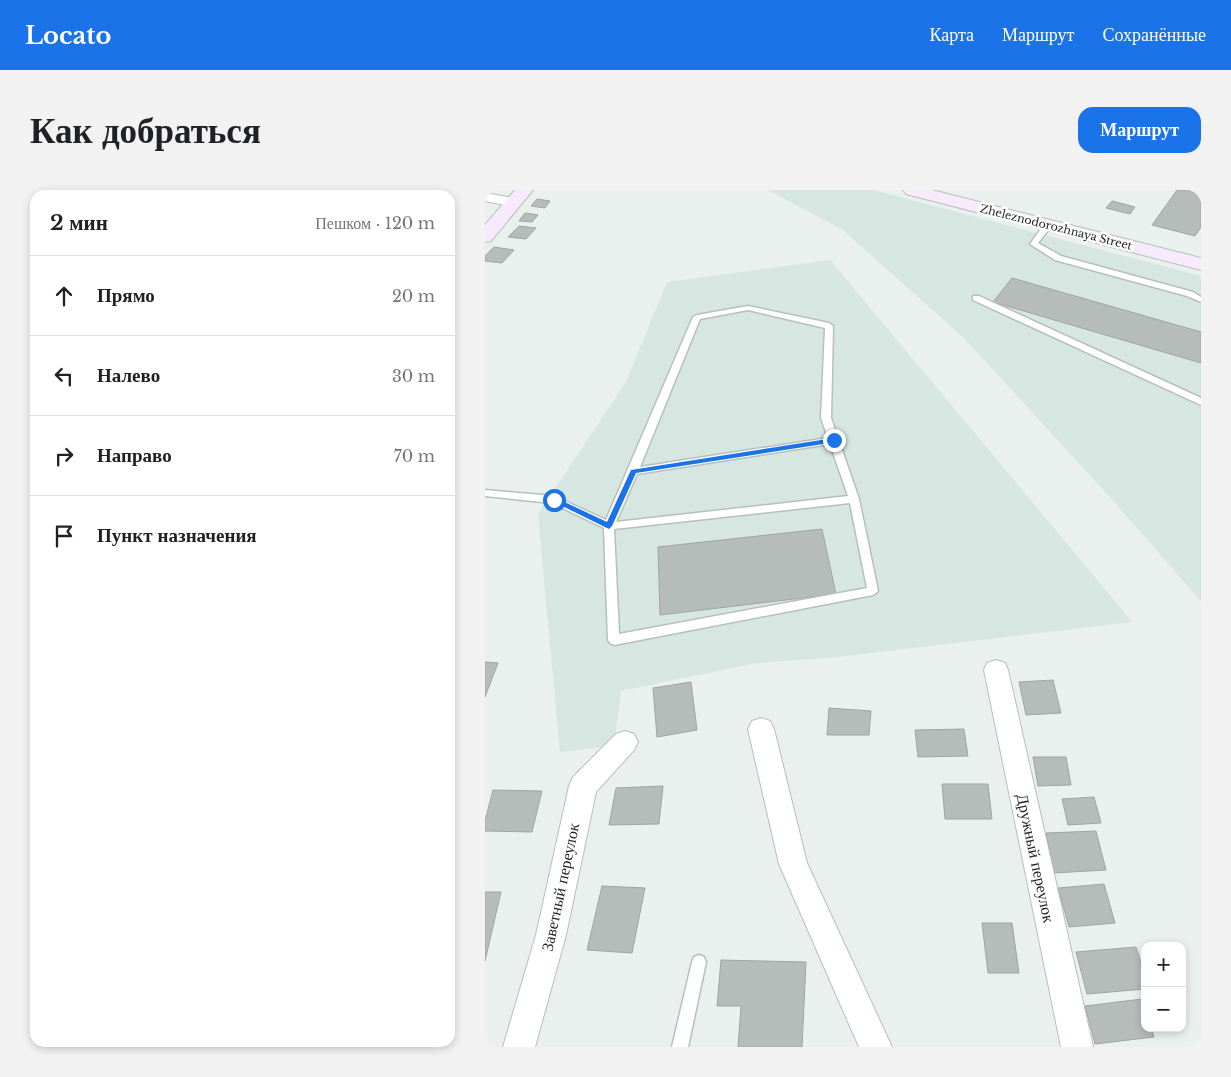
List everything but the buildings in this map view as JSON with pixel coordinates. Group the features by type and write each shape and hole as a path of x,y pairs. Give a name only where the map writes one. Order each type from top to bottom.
{"street":[{"name":"Zheleznodorozhnaya Street","path":"912,190 1201,264"},
{"path":"485,197 519,196"},
{"path":"485,236 519,196"},
{"name":"Дружный переулок","path":"995,670 1077,1047"},
{"path":"761,729 793,864 877,1047"},
{"name":"Заветный переулок","path":"519,1047 551,936 583,786 625,742"}],"lane":[{"path":"1048,225 1034,244 1058,258 1190,294 1201,300"},
{"path":"976,298 1201,402"},
{"path":"748,308 829,326 826,418 834,440 854,499 873,591 614,640 609,526 697,317 748,308"},
{"path":"633,471 834,440"},
{"path":"485,493 554,500 609,526 854,499"},
{"path":"680,1047 699,962"}],"shaded area":[{"path":"768,190 873,190 1201,276 1201,601 1109,496 965,339 843,230"},
{"path":"830,260 1132,622 837,657 756,663 621,691 614,746 560,752 538,514 626,382 667,282"}],"route":[{"path":"554,500 609,526 633,471 834,440"}]}
